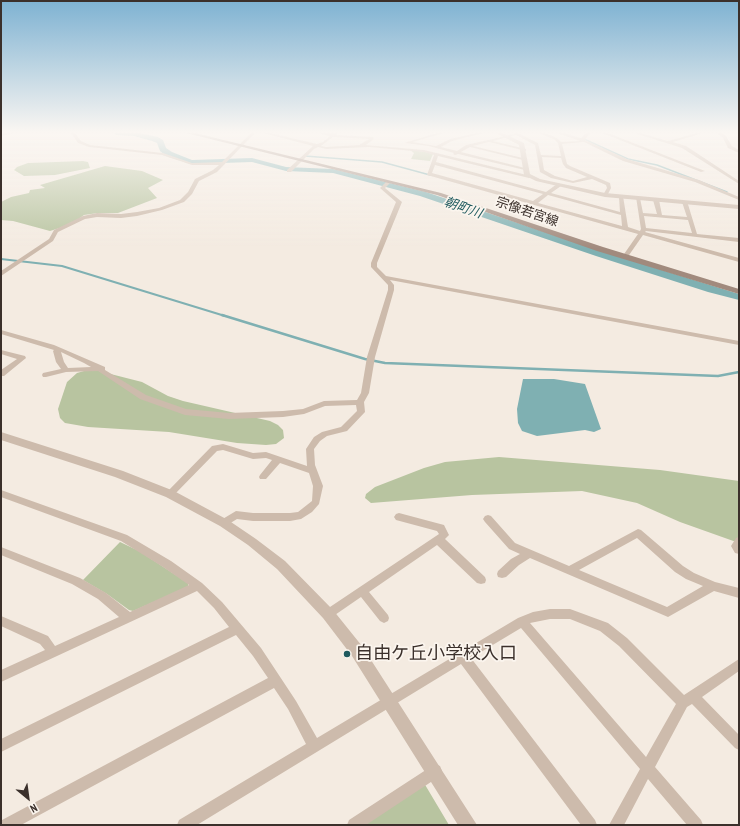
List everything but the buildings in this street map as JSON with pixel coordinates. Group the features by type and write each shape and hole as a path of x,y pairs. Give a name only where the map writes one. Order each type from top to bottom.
{"main road":[{"name":"宗像若宮線","path":"348,172 439,194 625,257 739,292"}],"street":[{"path":"1,274 51,240 56,231 83,218 97,215 129,216 177,204 190,193 197,180 214,172"},
{"path":"430,172 429,174 625,228 739,240"},
{"path":"463,172 623,214"},
{"path":"473,186 496,172"},
{"path":"506,172 605,196 739,207"},
{"path":"528,172 530,177"},
{"path":"543,172 553,177 573,182 593,177"},
{"path":"579,172 610,186 605,196"},
{"path":"668,172 684,176 739,199"},
{"path":"684,176 701,172"},
{"path":"721,172 739,183"},
{"path":"224,523 236,515 254,518 301,515 316,502 318,486 313,471 310,449 317,439 325,434 339,432 361,412 360,402 365,393 371,357 391,290 391,285 387,278 374,267 374,263 399,202 382,188 389,182"},
{"path":"534,203 559,185"},
{"path":"621,197 625,228"},
{"path":"625,257 643,231 638,198"},
{"path":"656,200 660,216"},
{"path":"685,202 695,235"},
{"path":"641,214 690,219"},
{"path":"643,231 739,260"},
{"path":"387,278 739,344"},
{"path":"1,332 29,338 87,361 102,369 143,397 185,412 206,415 283,414 304,411 324,404 360,402"},
{"path":"59,349 57,351 60,362 66,370"},
{"path":"1,352 22,358 1,374"},
{"path":"46,375 66,370 102,369"},
{"path":"1,436 119,474 170,494 224,523 252,542 281,565 328,614 357,651 390,700 468,825"},
{"path":"170,494 215,448 222,447 253,456 266,455 313,471"},
{"path":"263,477 278,459"},
{"path":"1,493 124,538 167,564 198,586 238,628 276,680 292,705 314,746"},
{"path":"328,614 444,535 441,528 399,517"},
{"path":"488,519 512,546 668,612 713,586"},
{"path":"570,570 638,533 679,569 690,576 713,586 739,593"},
{"path":"438,538 481,580"},
{"path":"739,541 736,546 739,550"},
{"path":"1,551 76,581 102,596 129,618"},
{"path":"502,574 515,562 529,553"},
{"path":"1,676 198,586"},
{"path":"362,591 384,618"},
{"path":"184,825 522,622 550,614 570,614 604,626 739,744"},
{"path":"1,621 44,640 53,652"},
{"path":"522,622 696,825"},
{"path":"1,746 238,628"},
{"path":"463,657 590,825"},
{"path":"616,825 688,699 739,664"},
{"path":"7,825 276,680"},
{"path":"354,825 435,771"}],"green space":[{"path":"17,172 72,172 55,175 24,176"},
{"path":"86,172 143,172 163,180 148,188 157,198 118,213 84,215 72,224 50,231 13,221 1,220 1,202 11,197 29,193 30,190 45,188 40,185"},
{"path":"91,369 142,382 168,396 183,401 270,421 278,425 283,430 284,438 276,444 266,445 237,443 169,432 88,427 65,423 60,418 58,409 67,382 77,373"},
{"path":"499,457 660,470 739,481 739,543 680,522 637,503 582,491 472,495 371,503 365,498 366,494 375,487 424,468 445,462"},
{"path":"120,542 139,551 188,583 188,587 133,611 129,610 107,594 83,580"},
{"path":"424,783 449,825 360,825"}],"water":[{"path":"523,379 554,379 585,384 601,429 594,432 585,430 537,436 522,431 518,423 517,409"}],"waterway":[{"name":"朝町川","path":"335,172 423,194 600,254 712,290 739,297"},
{"path":"417,172 430,175"},
{"path":"674,172 727,192"},
{"path":"1,259 62,266 225,316"},
{"path":"222,315 365,359 385,363 718,376 739,372"}],"place":[{"name":"自由ケ丘小学校入口","path":"347,654"}]}
